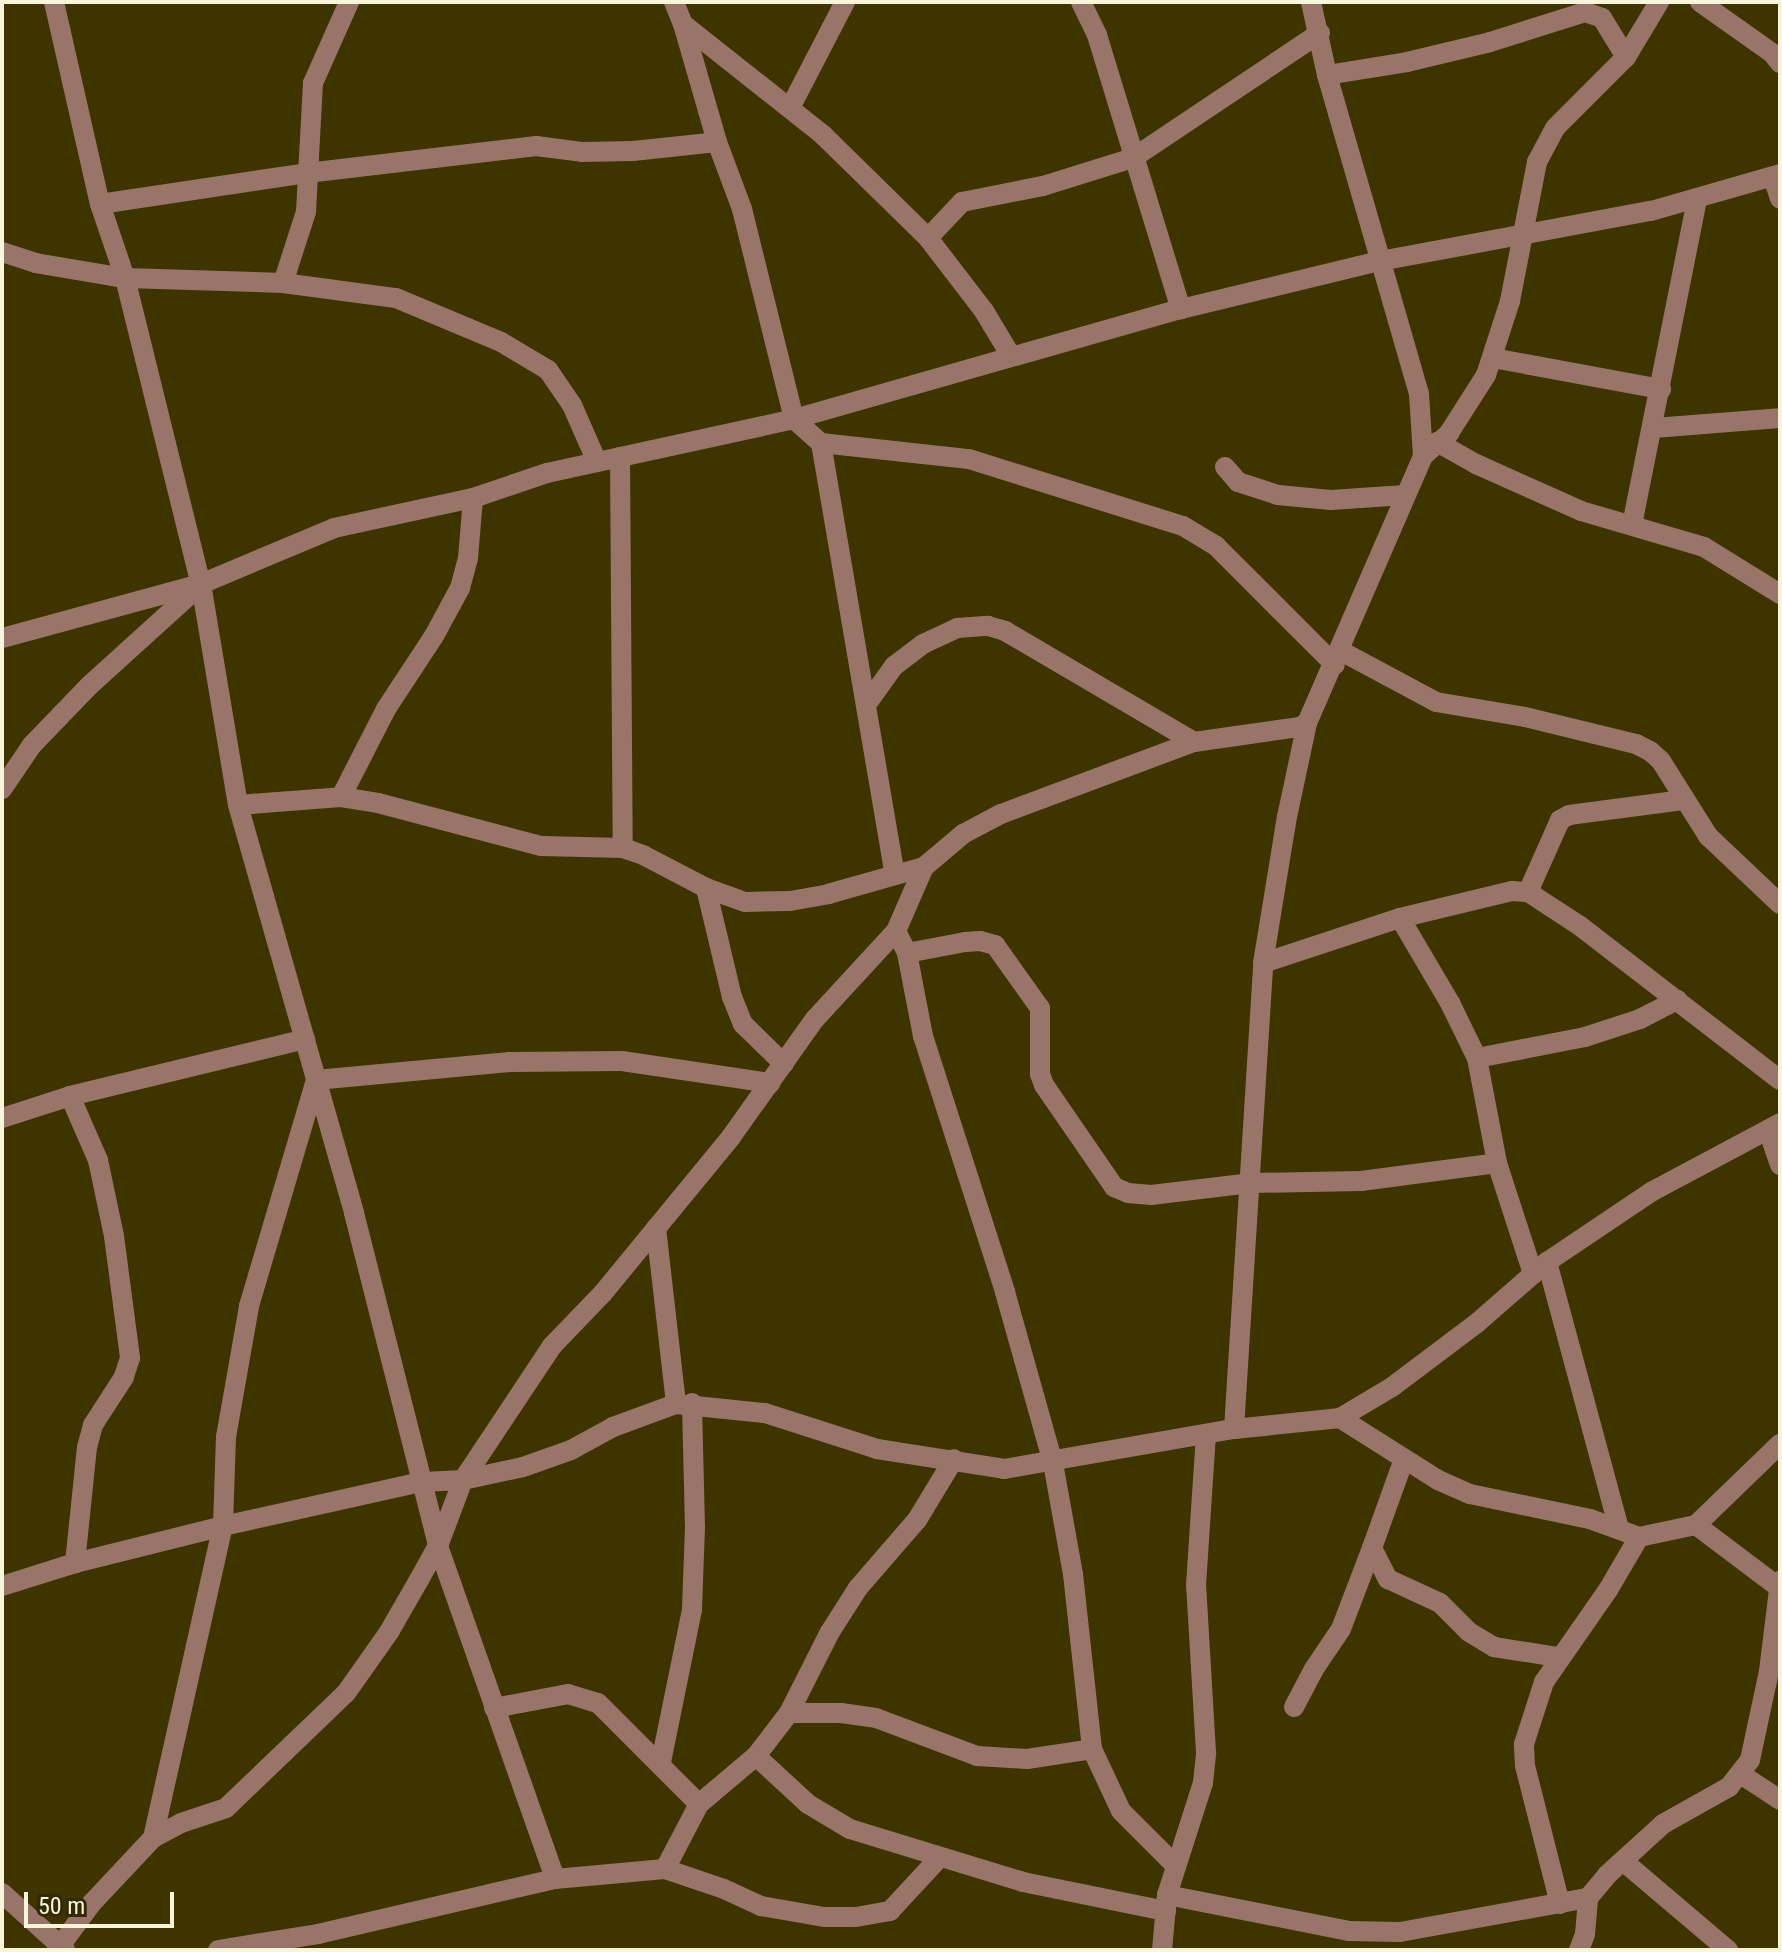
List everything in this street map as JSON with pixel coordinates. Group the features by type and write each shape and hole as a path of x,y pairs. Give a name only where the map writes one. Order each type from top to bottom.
{"street":[{"path":"54,2 100,204 125,278 201,584 238,805 354,1213 438,1546 555,1879"},
{"path":"283,283 306,212 313,83 349,2"},
{"path":"674,2 750,237 794,419 821,443 969,459 1183,526 1216,546 1338,658 1436,702 1525,717 1636,744 1661,761 1708,836 1780,904"},
{"path":"790,108 845,2"},
{"path":"1081,2 1097,35 1181,309"},
{"path":"1311,2 1327,75 1419,394 1430,449"},
{"path":"1234,1429 1252,1183 1263,963 1307,723 1338,658 1405,495 1430,449 1464,412 1493,358 1510,301 1537,162 1555,128 1626,57 1659,2"},
{"path":"1700,2 1772,53 1780,63"},
{"path":"1327,75 1407,62 1490,42 1585,12 1602,18 1626,57"},
{"path":"683,24 823,135 928,238 984,311 1011,356"},
{"path":"928,238 962,202 1043,186 1133,158 1320,33"},
{"path":"100,204 307,173 536,146 582,152 633,151 717,142"},
{"path":"2,638 201,584 334,528 473,498 547,473 794,419 1181,309 1380,261 1697,201 1776,175 1780,199"},
{"path":"1632,525 1654,428 1697,201"},
{"path":"2,252 35,263 125,278 283,283 396,298 501,342 548,370 572,405 597,462"},
{"path":"1493,358 1661,389"},
{"path":"1654,428 1780,418"},
{"path":"821,443 895,875"},
{"path":"1430,449 1476,464 1581,511 1704,547 1780,594"},
{"path":"620,457 623,848"},
{"path":"1225,467 1238,482 1278,495 1331,500 1405,495"},
{"path":"341,797 386,709 434,636 460,588 468,558 473,498"},
{"path":"2,789 32,745 90,685 201,584"},
{"path":"866,705 894,666 923,644 957,628 988,626 1005,631 1194,742"},
{"path":"238,805 341,797 378,803 541,846 623,848 706,888 745,902 790,901 924,867 963,834 1001,814 1194,742 1307,723"},
{"path":"1528,892 1560,820 1569,815 1683,800"},
{"path":"2,1893 61,1949 91,1904 153,1838 181,1823 226,1808 346,1693 389,1632 438,1546 463,1480 552,1346 603,1293 656,1228 770,1083 815,1019 896,931 924,867"},
{"path":"706,888 732,997 743,1024 784,1064"},
{"path":"1263,963 1400,918 1512,891 1528,892 1580,926 1780,1080"},
{"path":"1400,918 1450,1003 1477,1058 1497,1163 1540,1268 1619,1528"},
{"path":"896,931 907,953 927,1049 1005,1292 1053,1463 1073,1574 1092,1749 1121,1811 1176,1866"},
{"path":"907,953 965,942 980,941 995,945 1040,1008 1040,1074 1044,1085 1114,1187 1151,1195 1252,1183 1361,1181 1497,1163"},
{"path":"1477,1058 1585,1037 1640,1019 1677,1000"},
{"path":"2,1118 70,1096 305,1039"},
{"path":"316,1080 510,1062 622,1061 770,1083"},
{"path":"153,1838 223,1526 226,1437 249,1306 316,1080"},
{"path":"70,1096 98,1160 114,1236 130,1358 124,1377 93,1425 87,1447 75,1563"},
{"path":"2,1586 75,1563 223,1526 422,1482 463,1480 523,1467 571,1450 613,1427 684,1404 765,1413 877,1449 1004,1469 1053,1463 1234,1429 1340,1418 1392,1387 1477,1323 1540,1268 1651,1192 1774,1126 1780,1165"},
{"path":"656,1228 684,1404 695,1527 692,1609 661,1762"},
{"path":"1340,1418 1438,1480 1470,1494 1619,1528 1639,1537 1696,1525 1780,1444"},
{"path":"1162,1950 1166,1903 1203,1783 1206,1752 1196,1585 1206,1435"},
{"path":"665,1869 699,1804 756,1756 789,1713 830,1632 858,1588 917,1520 954,1459"},
{"path":"1294,1707 1314,1669 1341,1629 1404,1459"},
{"path":"756,1756 808,1804 850,1829 1023,1882 1348,1931 1387,1932 1440,1927 1588,1898 1663,1824 1729,1787 1742,1775 1750,1760 1761,1712 1779,1583 1696,1525"},
{"path":"1560,1904 1525,1766 1524,1744 1544,1682 1558,1657 1608,1590 1639,1537"},
{"path":"1372,1548 1388,1579 1440,1603 1480,1641 1494,1647 1558,1657"},
{"path":"494,1708 568,1694 598,1703 661,1762 699,1804"},
{"path":"789,1713 841,1713 876,1718 977,1756 1027,1759 1092,1749"},
{"path":"1742,1775 1780,1800"},
{"path":"218,1950 318,1934 555,1879 665,1869 724,1889 761,1906 824,1917 856,1917 890,1911 939,1858"},
{"path":"1623,1861 1728,1950"},
{"path":"1579,1950 1585,1934 1588,1898"}]}
